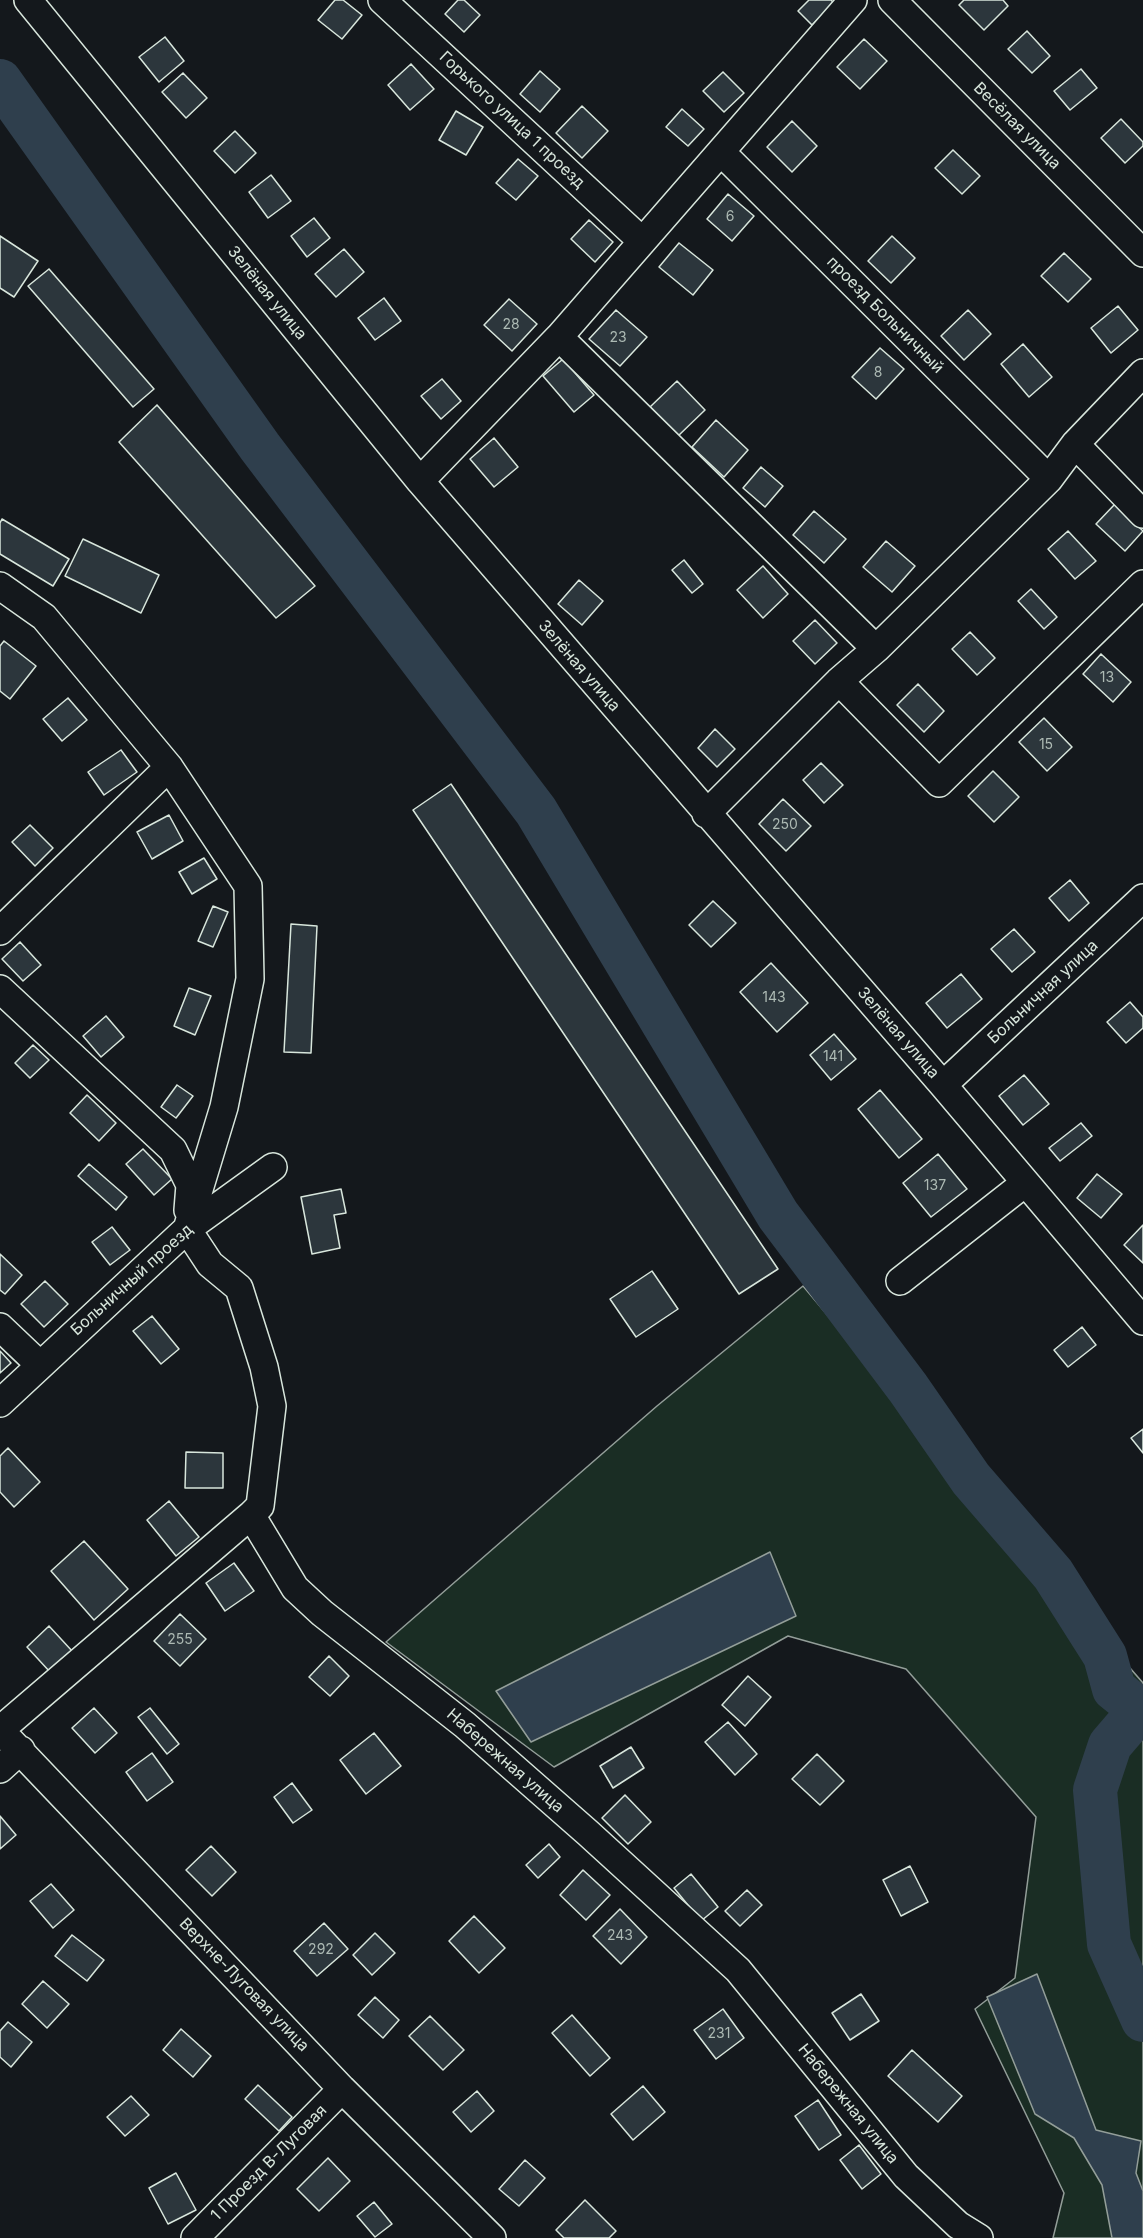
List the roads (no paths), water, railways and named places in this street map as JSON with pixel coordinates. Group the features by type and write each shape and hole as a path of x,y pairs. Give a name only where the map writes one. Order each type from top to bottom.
{"street":[{"name":"Зелёная улица","path":"28,0 420,481 943,1085 1143,1321"},
{"name":"Горького улица 1 проезд","path":"382,0 642,241"},
{"path":"420,481 559,337 853,0"},
{"name":"Весёлая улица","path":"892,0 1143,253"},
{"name":"проезд Больничный","path":"721,152 1049,479"},
{"path":"559,337 876,649"},
{"path":"706,814 839,681 876,649 1049,479 1075,444 1143,373"},
{"path":"1075,444 1143,514"},
{"path":"839,681 939,783 1143,584"},
{"path":"0,586 44,617 169,767 248,886 250,979 224,1107 187,1229"},
{"path":"0,931 169,767"},
{"name":"Больничная улица","path":"943,1085 1143,898"},
{"path":"0,989 172,1150 190,1185 187,1229 210,1264 239,1288 264,1367 272,1406 260,1506 0,1730"},
{"name":"Больничный проезд","path":"0,1403 187,1229 273,1167"},
{"path":"900,1281 1025,1183"},
{"path":"0,1327 39,1365"},
{"name":"Набережная улица","path":"251,1515 295,1588 315,1607 465,1725 738,1970 906,2176 958,2225 979,2238"},
{"name":"Верхне-Луговая улица","path":"0,1730 342,2089 492,2238"},
{"path":"0,1769 21,1750"},
{"name":"1 Проезд В-Луговая","path":"195,2238 342,2089"}],"water":[{"path":"770,1552 796,1616 531,1742 496,1691"},
{"path":"1037,1974 1096,2130 1141,2141 1136,2173 1143,2191 1143,2238 1112,2238 1102,2185 1074,2138 1035,2114 987,1997"}],"waterway":[{"path":"0,81 260,447 536,811 778,1215 908,1388 971,1479 1053,1574 1105,1656 1114,1689 1140,1710 1110,1745 1095,1790 1109,1944 1143,2020"}]}
